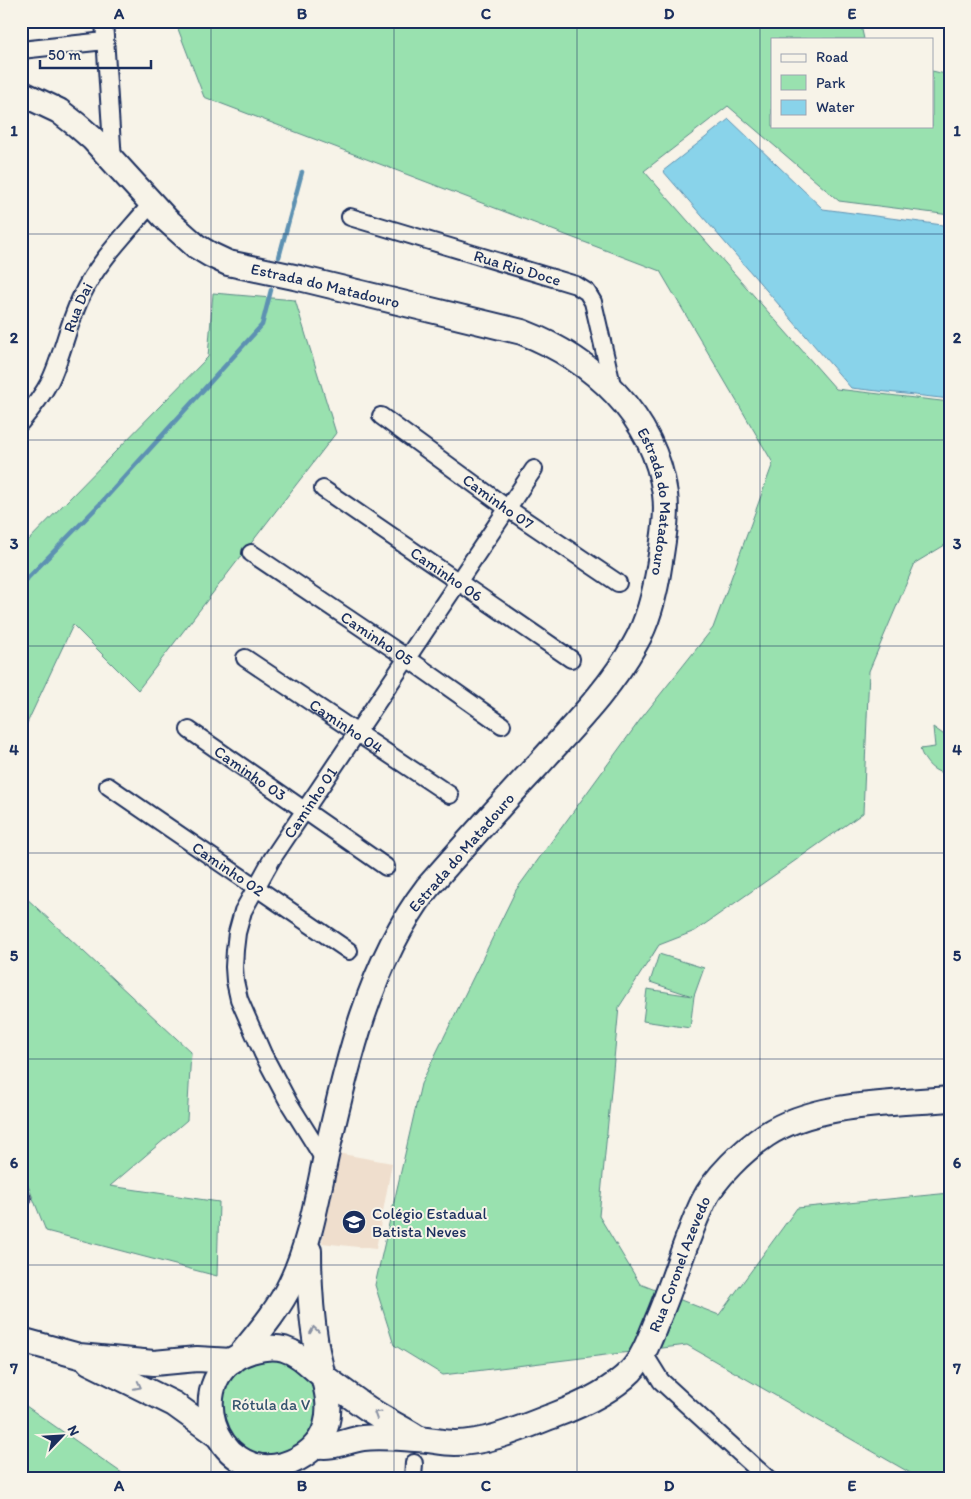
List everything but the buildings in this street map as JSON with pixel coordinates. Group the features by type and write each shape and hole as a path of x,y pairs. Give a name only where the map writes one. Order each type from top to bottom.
{"main road":[{"name":"Estrada do Matadouro","path":"21,93 59,112 77,125 181,234 196,246 228,263 299,278 522,332 544,340 584,364 614,389 629,409 650,445 659,466 665,494 665,518 658,577 643,628 622,666 572,727 440,873 409,911 380,970 363,1018 341,1088 310,1232 292,1282 284,1296 236,1357"},
{"name":"Rua Coronel Azevedo","path":"312,1449 362,1438 419,1439 437,1443 482,1440 571,1409 616,1383 638,1361 665,1303 704,1200 723,1175 749,1148 768,1134 815,1113 861,1106 950,1099"},
{"name":"Estrada do Matadouro","path":"310,1232 311,1316 319,1364 324,1377"},
{"path":"21,1340 79,1356 154,1363 236,1357 264,1348 286,1350 307,1360 324,1377 329,1408 326,1427 312,1449 300,1478"},
{"path":"79,1356 174,1404 217,1435 232,1453 246,1478"},
{"path":"217,1435 211,1416 211,1395 218,1376 236,1357"},
{"name":"Rua Coronel Azevedo","path":"324,1377 373,1412 419,1439"},
{"path":"232,1453 246,1462 262,1466 278,1466 294,1462 312,1449"}],"street":[{"path":"104,21 113,162"},
{"path":"21,50 105,41"},
{"name":"Rua Dai","path":"21,422 39,400 50,380 73,316 88,284 151,204"},
{"name":"Rua Rio Doce","path":"350,217 576,285 587,292 593,302 614,389"},
{"name":"Caminho 07","path":"381,416 507,508 618,583"},
{"name":"Caminho 01","path":"325,1161 289,1104 263,1054 239,999 234,967 237,933 243,911 272,859 358,734 534,469"},
{"name":"Caminho 06","path":"323,489 459,580 570,658"},
{"name":"Caminho 05","path":"251,553 407,658 502,725"},
{"name":"Caminho 04","path":"245,658 450,794"},
{"name":"Caminho 03","path":"189,730 386,867"},
{"name":"Caminho 02","path":"108,786 350,950"},
{"path":"638,1361 767,1478"}],"shaded area":[{"name":"Colégio Estadual Batista Neves","path":"337,1153 392,1163 376,1249 322,1243"}],"green space":[{"path":"175,21 860,21 864,38 771,38 771,128 934,128 934,71 950,75 950,215 839,201 728,106 644,171 836,389 950,402 950,542 915,563 869,671 863,813 695,931 659,945 619,1007 599,1216 640,1284 719,1315 797,1208 950,1193 950,1478 919,1478 687,1345 443,1375 394,1345 375,1285 421,1084 516,890 640,720 713,628 773,463 660,271 204,97"},
{"path":"213,293 295,300 336,433 138,690 73,625 21,736 21,548 208,357"},
{"path":"933,727 950,739 950,773 940,772 931,767 924,759 920,749 935,747"},
{"path":"21,881 22,894 191,1052 187,1120 110,1186 219,1202 217,1276 46,1231 21,1168"},
{"path":"659,954 704,968 694,996 690,1028 643,1021 647,989 692,996 650,982"},
{"name":"Rótula da V","path":"269,1353 305,1365 322,1398 317,1420 307,1441 283,1453 266,1454 250,1449 237,1440 228,1428 222,1414 221,1398 225,1382 235,1368 246,1361"},
{"path":"21,1406 26,1406 129,1478 21,1478"}],"water":[{"path":"729,119 823,209 950,226 950,399 851,388 663,171"}],"waterway":[{"path":"279,257 302,172"},
{"path":"21,585 101,503 262,325 271,290"}],"place":[{"name":"Colégio Estadual Batista Neves","path":"354,1222"}]}
